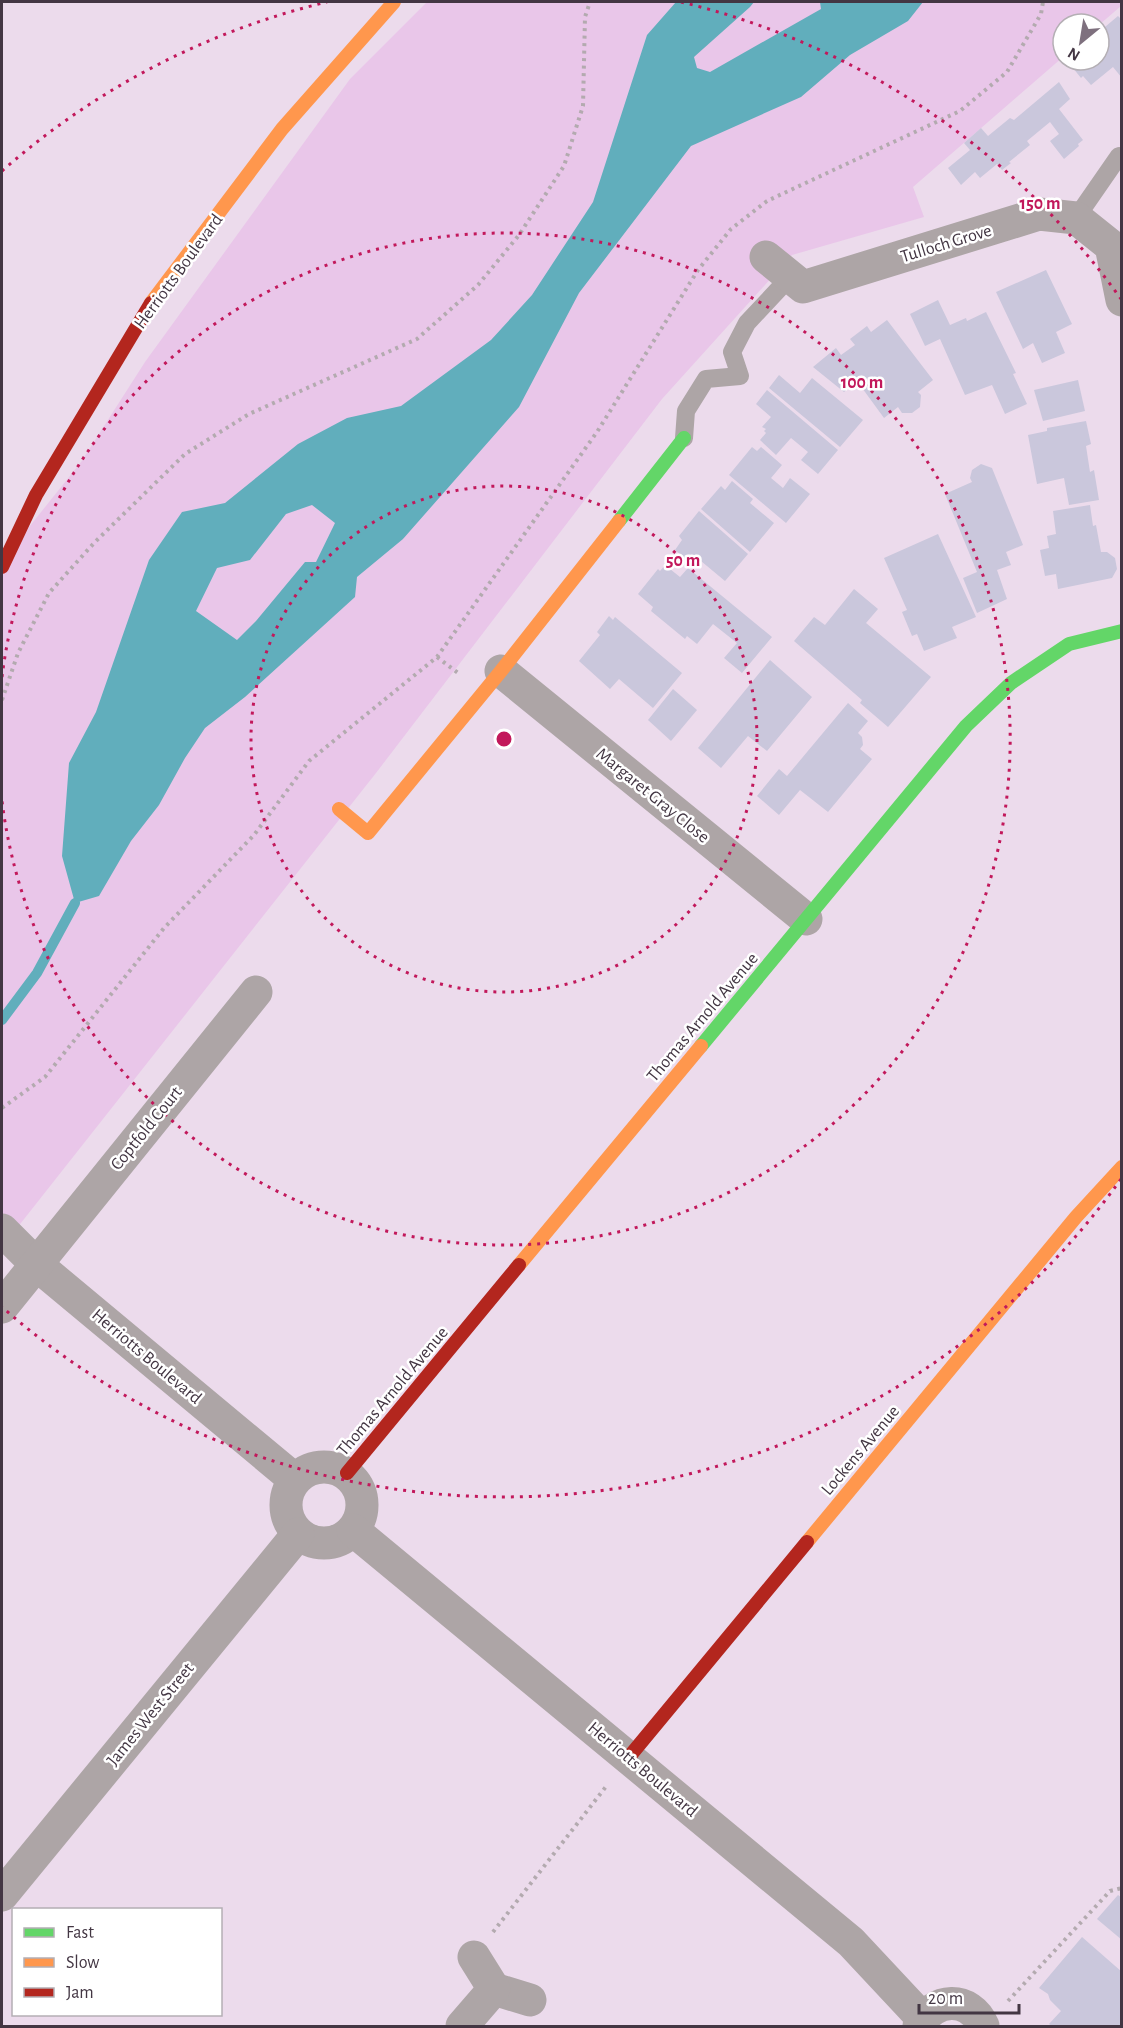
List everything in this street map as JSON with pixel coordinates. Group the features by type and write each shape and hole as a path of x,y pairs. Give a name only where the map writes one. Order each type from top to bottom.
{"street":[{"name":"Herriotts Boulevard","path":"2,567 36,495 150,305 282,129 394,2"},
{"name":"Tulloch Grove","path":"778,267 803,287 1039,214 1077,218"},
{"path":"1077,218 1111,246 1122,300"},
{"path":"339,809 368,833 501,671 684,438"},
{"name":"Thomas Arnold Avenue","path":"346,1473 966,726 1011,683 1069,644 1122,631"},
{"name":"Margaret Gray Close","path":"501,671 806,919"},
{"name":"Coptfold Court","path":"2,1307 256,992"},
{"name":"Lockens Avenue","path":"629,1757 1076,1217 1122,1167"},
{"name":"Herriotts Boulevard","path":"2,1230 38,1264 294,1479"},
{"path":"319,1466 333,1467 346,1473 356,1483 363,1507 360,1519 353,1530 341,1539 326,1543 311,1541 298,1534 289,1522 285,1508 286,1492 294,1479 305,1470 319,1466"},
{"name":"Herriotts Boulevard","path":"353,1530 851,1942 921,2023"},
{"name":"James West Street","path":"2,1895 298,1534"},
{"path":"474,1957 494,1989 530,2001"},
{"path":"462,2026 494,1989"},
{"path":"921,2023 931,2010 941,2005 952,2004 973,2011 983,2026"}],"lane":[{"path":"1077,218 1119,156"},
{"path":"684,438 686,411 706,379 740,376 732,352 778,267"}],"path":[{"path":"2,700 18,653 49,592 94,543 185,454 249,414 417,339 478,285 519,235 564,166 583,106 585,16 590,2"},
{"path":"2,1108 45,1077 164,928 254,835 309,761 437,657 597,432 698,270 731,229 767,201 960,111 1007,72 1041,14 1043,2"},
{"path":"474,1957 629,1757"},
{"path":"1007,2002 1110,1892 1122,1888"}],"shaded area":[{"path":"427,2 1121,2 1121,6 1111,15 1111,12 1051,12 1051,67 913,187 924,217 792,255 662,399 376,773 2,1247 2,561 81,462 145,362 350,79"}],"water":[{"path":"676,2 754,2 694,57 697,68 710,72 821,9 820,2 923,2 908,21 850,55 801,97 691,146 579,293 519,407 403,539 357,577 355,597 245,697 205,728 159,805 131,841 99,896 75,903 62,856 69,763 96,712 149,560 182,512 225,503 298,444 347,418 401,406 491,340 532,295 593,202 647,35","holes":["312,505 335,523 316,562 305,562 256,621 237,640 196,611 217,568 250,560 286,514"]}],"building":[{"path":"1118,16 1122,20 1122,78 1113,67 1111,69 1111,22"},
{"path":"1076,72 1107,72 1091,85 1083,76 1081,78"},
{"path":"1059,82 1070,99 1059,109 1083,140 1078,144 1079,146 1064,159 1050,141 1059,134 1050,122 1027,141 1030,145 1002,170 997,164 980,178 975,172 961,185 948,168 970,150 964,143 981,128 988,136 1010,118 1014,120"},
{"path":"1046,270 1072,324 1056,332 1065,353 1042,363 1033,343 1023,349 996,292"},
{"path":"938,300 950,325 966,318 967,321 986,312 1016,373 1013,374 1027,404 1005,414 992,385 965,395 940,339 925,346 910,314"},
{"path":"887,320 933,380 918,392 921,395 920,407 912,413 902,413 898,407 884,418 857,381 844,392 813,367 836,348 841,355 855,345 850,339 867,326 871,332"},
{"path":"779,375 800,393 812,378 863,420 840,447 769,388"},
{"path":"1078,380 1085,411 1043,421 1034,390"},
{"path":"767,390 838,450 818,474 801,460 808,452 791,438 776,455 760,440 766,433 764,431 766,429 762,427 771,417 756,404"},
{"path":"1086,421 1091,444 1086,446 1090,472 1094,470 1099,500 1069,505 1064,478 1037,484 1028,435 1047,431 1047,428"},
{"path":"752,447 757,451 761,447 782,465 771,478 783,488 790,478 810,494 786,523 729,475"},
{"path":"981,464 992,468 1023,545 1006,552 1011,565 997,570 1007,599 977,613 963,578 977,572 945,494 972,482 970,478 972,470"},
{"path":"732,481 753,499 750,503 774,523 750,552 701,509 721,486 725,490"},
{"path":"1090,505 1093,526 1096,525 1101,552 1107,552 1115,558 1117,569 1112,578 1058,589 1056,574 1045,576 1040,550 1049,548 1047,536 1056,534 1053,511"},
{"path":"699,511 748,554 725,581 701,561 696,567 675,550 682,540 679,536"},
{"path":"938,534 976,617 952,627 957,638 924,651 917,634 912,636 902,612 907,610 884,558"},
{"path":"665,565 680,577 688,568 772,637 742,673 724,658 737,643 713,624 697,644 687,636 685,639 651,611 653,607 638,594 658,569 660,571"},
{"path":"854,589 878,609 866,623 931,677 888,727 860,703 862,700 794,641 814,617 825,625"},
{"path":"609,616 613,620 615,617 682,673 653,708 619,679 610,689 579,661 600,635 597,632"},
{"path":"770,660 812,697 767,751 748,736 721,768 698,748"},
{"path":"673,689 697,710 671,741 648,720"},
{"path":"848,703 868,721 858,733 862,737 863,745 860,749 872,759 828,812 800,790 779,815 757,796 779,769 787,776"},
{"path":"1118,1895 1122,1898 1122,1940 1097,1919"},
{"path":"1082,1937 1122,1972 1122,2026 1052,2026 1049,2024 1061,2011 1050,2000 1048,1994 1039,1988"}],"waterway":[{"path":"2,1020 37,973 75,903"}],"traffic: fast":[{"path":"619,521 684,438"},
{"path":"701,1046 966,726 1011,683 1069,644 1122,631"}],"traffic: slow":[{"path":"151,303 282,129 394,2"},
{"path":"339,809 368,833 501,671 619,521"},
{"path":"519,1265 701,1046"},
{"path":"807,1542 1076,1217 1122,1167"}],"traffic: jam":[{"path":"2,567 36,495 151,303"},
{"path":"347,1473 519,1265"},
{"path":"629,1757 807,1542"}]}
